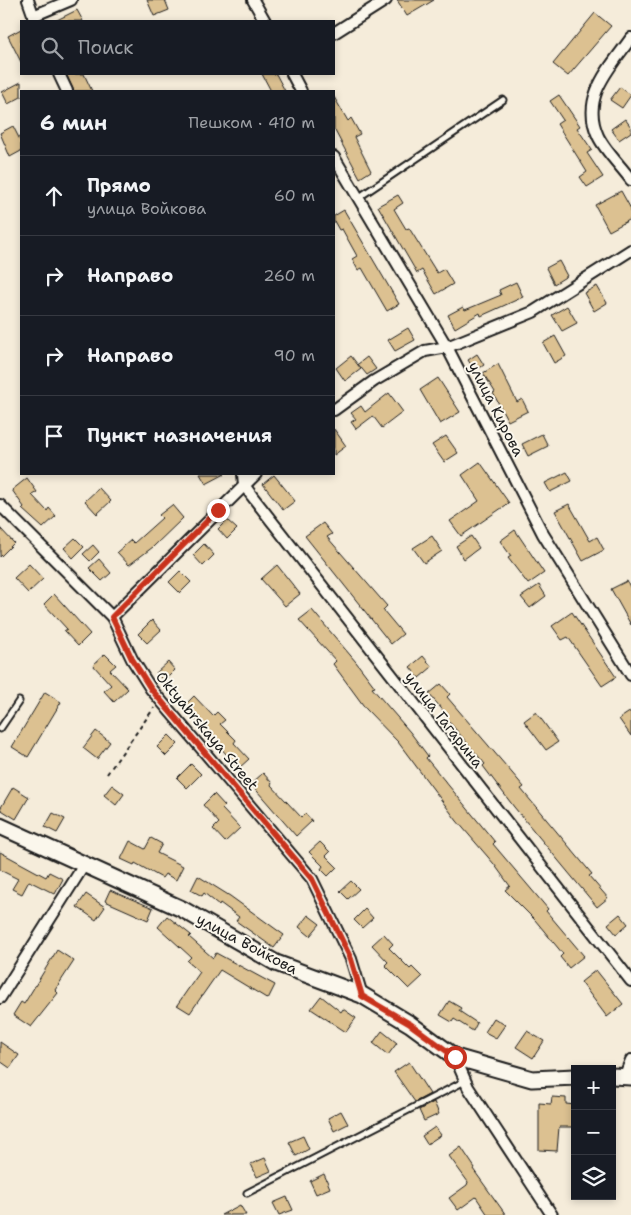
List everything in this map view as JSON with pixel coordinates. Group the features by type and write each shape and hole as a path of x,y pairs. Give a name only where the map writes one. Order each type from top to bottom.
{"street":[{"path":"28,0 34,18 71,0"},
{"path":"253,0 264,20"},
{"path":"335,32 386,0"},
{"path":"631,38 595,91 592,113 598,136 631,180"},
{"path":"60,75 67,90"},
{"path":"293,75 300,90"},
{"name":"улица Кирова","path":"335,159 447,347 543,534 631,675"},
{"path":"335,409 374,381 425,351 447,347 533,312 631,250"},
{"path":"243,475 244,485"},
{"path":"112,617 255,475"},
{"name":"улица Гагарина","path":"244,485 494,809 631,981"},
{"name":"Oktyabrskaya Street","path":"0,505 112,617 132,659 160,700 312,879 351,959 362,996"},
{"name":"улица Войкова","path":"1,830 182,909 276,962 362,996 410,1024 455,1057 466,1081 552,1215"},
{"path":"0,998 84,866"},
{"path":"455,1057 532,1078 571,1077"},
{"path":"623,1076 631,1060"}],"lane":[{"path":"357,198 502,100"},
{"path":"0,729 19,701"},
{"path":"247,1194 466,1081"}],"path":[{"path":"107,774 160,700"}],"building":[{"path":"147,0 165,0 169,10 154,16"},
{"path":"397,0 434,0 407,16"},
{"path":"77,10 82,20 57,20"},
{"path":"595,13 611,26 568,76 553,64"},
{"path":"20,30 20,60 8,36"},
{"path":"66,75 84,75 92,90 74,90"},
{"path":"263,75 277,75 284,90 270,90"},
{"path":"21,82 20,98 8,104 2,92"},
{"path":"620,87 631,95 622,108 610,100"},
{"path":"559,95 580,126 577,128 592,150 587,153 603,177 587,187 580,177 587,172 557,124 563,120 550,101"},
{"path":"335,99 348,121 351,118 360,134 354,137 371,171 360,178 335,131"},
{"path":"625,119 631,127 631,132 619,140 611,129"},
{"path":"13,126 20,140 20,152 10,157 0,133"},
{"path":"621,191 631,209 631,219 609,231 595,205"},
{"path":"398,195 403,203 394,209 406,229 409,228 437,273 444,269 453,284 436,294 422,270 417,273 378,206"},
{"path":"344,210 399,304 387,311 362,268 358,270 352,259 357,256 342,229 339,230 335,223 335,215"},
{"path":"559,261 567,276 554,284 546,268"},
{"path":"516,282 523,297 481,316 480,313 455,328 448,315 463,307 465,310 501,295 499,290"},
{"path":"597,286 607,303 594,311 584,293"},
{"path":"567,306 577,323 562,331 552,315"},
{"path":"408,328 415,340 395,351 388,340"},
{"path":"555,336 566,356 554,363 543,343"},
{"path":"477,354 484,365 475,371 468,360"},
{"path":"351,356 361,369 345,381 336,368"},
{"path":"367,357 376,369 367,375 358,364"},
{"path":"498,364 517,402 522,399 528,411 508,421 493,393 495,392 483,373"},
{"path":"438,378 460,412 440,424 420,390"},
{"path":"389,393 403,412 382,428 373,416 356,429 351,422 356,419 351,413 361,406 365,412"},
{"path":"335,430 346,446 335,454"},
{"path":"542,434 548,446 528,456 522,444"},
{"path":"446,436 458,453 444,462 432,445"},
{"path":"480,462 509,503 461,536 450,521 479,501 462,475"},
{"path":"567,472 572,481 550,492 545,483"},
{"path":"201,475 223,475 206,484"},
{"path":"274,475 295,501 283,510 263,484"},
{"path":"27,478 37,492 32,495 47,511 49,508 56,516 43,528 22,509 24,507 12,490"},
{"path":"99,488 111,501 97,514 85,501"},
{"path":"569,504 590,541 597,537 604,550 583,561 555,511"},
{"path":"172,505 183,518 153,547 129,565 117,552 131,540 134,543 162,518 159,515"},
{"path":"227,520 237,529 227,539 218,529"},
{"path":"323,523 332,534 327,537 387,606 383,610 403,634 391,644 305,536"},
{"path":"0,528 14,543 0,557"},
{"path":"515,530 544,573 528,584 508,558 511,556 500,541"},
{"path":"432,536 442,551 424,563 413,548"},
{"path":"471,536 479,548 464,559 456,546"},
{"path":"75,538 84,547 73,558 64,548"},
{"path":"204,544 214,555 203,566 193,555"},
{"path":"93,545 99,552 90,561 83,554"},
{"path":"99,559 111,573 102,581 89,568"},
{"path":"29,564 43,579 28,593 14,578"},
{"path":"277,565 300,594 285,606 261,579"},
{"path":"180,571 191,582 180,593 169,582"},
{"path":"627,581 631,589 631,625 611,589"},
{"path":"539,585 546,596 530,608 521,597"},
{"path":"54,594 90,634 78,646 64,631 67,629 44,604"},
{"path":"312,610 356,662 375,687 372,688 428,756 426,758 495,842 493,844 548,909 546,911 584,956 569,968 560,957 563,954 535,920 505,890 510,886 494,864 457,821 398,742 366,709 333,664 336,661 299,620"},
{"path":"572,612 616,677 602,686 568,637 562,640 552,626"},
{"path":"152,620 161,630 147,643 138,634"},
{"path":"105,654 116,665 110,670 128,689 114,702 104,691 111,685 93,665"},
{"path":"423,656 432,667 419,678 410,667"},
{"path":"168,662 175,670 164,681 156,673"},
{"path":"441,684 450,694 447,697 524,787 521,789 592,874 589,876 608,898 597,907 514,807 483,766 485,764 445,717 447,715 429,694"},
{"path":"45,692 61,702 28,757 12,747"},
{"path":"194,696 213,716 217,712 225,720 220,724 236,740 234,743 249,759 239,768 183,707"},
{"path":"631,711 631,736 619,719"},
{"path":"536,712 558,742 546,750 524,721"},
{"path":"96,731 110,742 97,759 83,748"},
{"path":"169,735 178,744 166,756 157,747"},
{"path":"191,764 201,774 187,788 177,778"},
{"path":"263,773 272,783 271,785 301,817 305,813 312,821 296,836 251,784"},
{"path":"112,785 124,794 116,805 104,795"},
{"path":"13,787 29,797 16,819 0,809"},
{"path":"214,794 225,806 222,809 240,828 225,842 213,829 219,823 203,805"},
{"path":"53,813 65,819 57,833 45,827"},
{"path":"151,838 162,844 157,853 183,866 176,880 165,874 162,878 135,863 134,865 121,859 130,841 145,849"},
{"path":"320,842 330,852 326,856 337,867 328,876 321,869 323,866 309,852"},
{"path":"0,852 46,877 49,872 63,879 55,894 29,881 22,894 12,889 18,879 0,870"},
{"path":"198,876 230,896 284,935 274,948 236,921 239,917 220,903 219,905 204,893 202,896 191,890"},
{"path":"351,881 359,889 348,899 340,891"},
{"path":"110,890 153,908 148,920 105,901"},
{"path":"86,894 105,907 96,920 77,907"},
{"path":"365,909 373,918 362,928 354,920"},
{"path":"620,914 628,924 616,934 608,924"},
{"path":"308,915 320,924 310,936 299,927"},
{"path":"167,916 191,935 189,937 213,958 216,953 275,985 268,999 220,970 190,1013 177,1005 200,972 187,961 191,957 158,927"},
{"path":"384,934 393,944 389,948 410,969 412,967 422,977 409,989 385,965 388,962 372,945"},
{"path":"57,950 74,961 55,990 58,993 31,1027 13,1015 21,1002 24,1004"},
{"path":"596,970 623,1004 607,1017 581,982"},
{"path":"321,996 341,1012 343,1009 356,1018 346,1032 311,1009"},
{"path":"449,1001 461,1008 459,1011 477,1023 473,1031 454,1019 452,1022 440,1015"},
{"path":"494,1018 505,1025 496,1038 485,1032"},
{"path":"382,1031 397,1043 388,1055 373,1043"},
{"path":"527,1031 544,1041 533,1058 516,1047"},
{"path":"0,1042 19,1055 10,1068 0,1061"},
{"path":"409,1062 430,1094 415,1102 394,1072"},
{"path":"552,1097 566,1098 566,1104 571,1105 571,1127 559,1127 557,1151 539,1150 539,1103 551,1104"},
{"path":"434,1102 439,1114 424,1121 419,1110"},
{"path":"341,1111 348,1124 334,1131 328,1118"},
{"path":"435,1127 441,1135 427,1144 422,1136"},
{"path":"303,1136 309,1149 296,1156 289,1142"},
{"path":"461,1147 475,1168 473,1169 506,1215 488,1215 476,1197 458,1210 449,1198 467,1185 468,1182 449,1156"},
{"path":"265,1158 271,1171 257,1177 251,1164"},
{"path":"324,1174 330,1188 316,1194 310,1181"},
{"path":"287,1197 293,1210 279,1215 273,1203"},
{"path":"240,1205 246,1215 221,1215"}],"route":[{"path":"218,510 112,617 132,659 151,689 312,879 351,959 362,996 410,1024 455,1057"}]}
